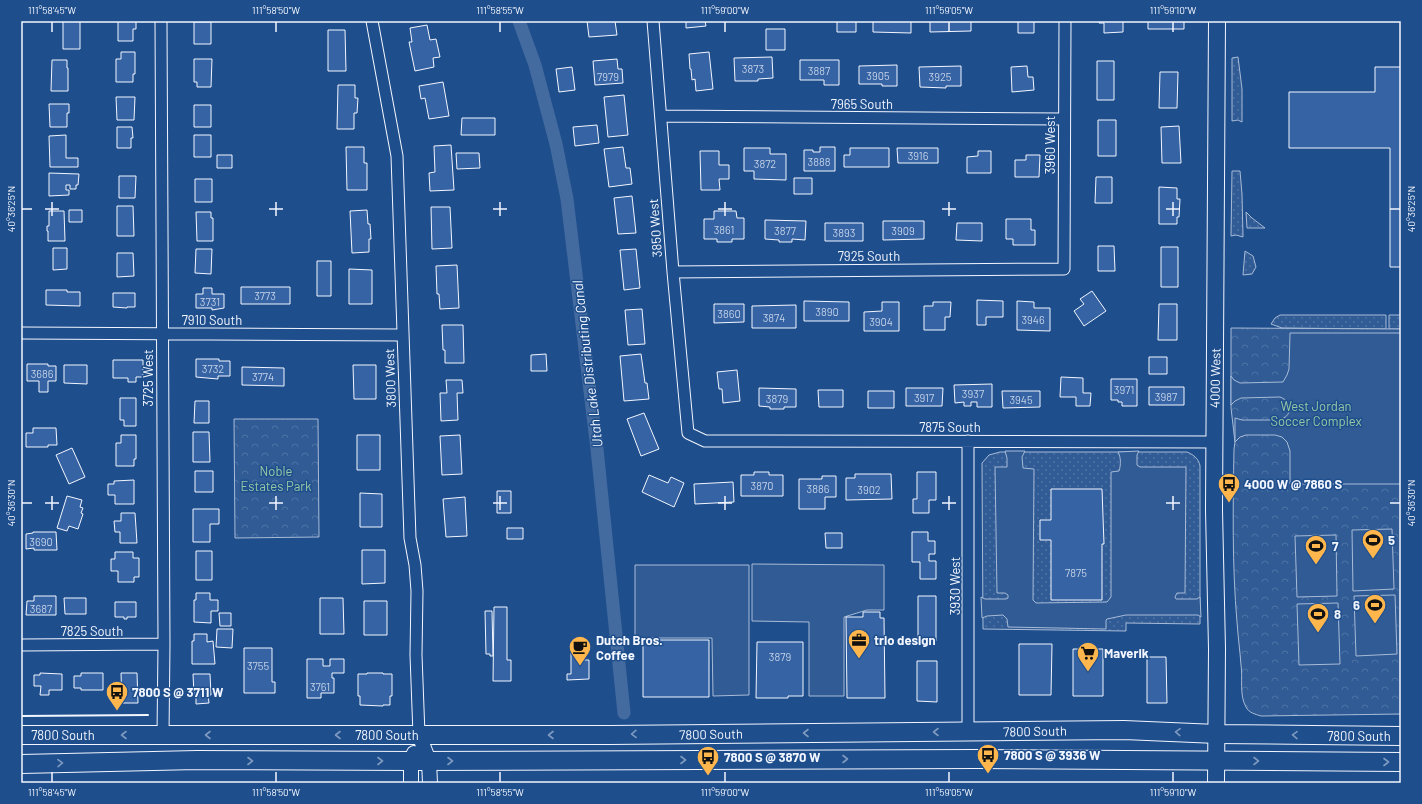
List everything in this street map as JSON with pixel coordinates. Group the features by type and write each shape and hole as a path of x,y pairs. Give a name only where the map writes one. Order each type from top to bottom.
{"main road":[{"name":"4000 West","path":"1216,783 1217,650 1214,442 1217,21"},
{"name":"7800 South","path":"21,735 729,734 1124,730 1217,734 1401,736"},
{"path":"630,760 638,751 658,744 716,744 726,741 729,734"},
{"name":"7800 South","path":"21,764 198,760 429,761 976,759 1401,762"}],"street":[{"name":"3725 West","path":"161,21 164,644 163,735"},
{"name":"3800 West","path":"372,21 397,156 410,538 415,565 417,591 416,655 419,735"},
{"name":"3850 West","path":"653,21 673,272 688,433"},
{"name":"3960 West","path":"1064,269 1065,21"},
{"name":"7965 South","path":"661,116 1064,119"},
{"name":"7925 South","path":"673,272 1064,269"},
{"name":"7910 South","path":"21,333 402,335"},
{"name":"7875 South","path":"688,433 705,441 1214,442"},
{"name":"3930 West","path":"968,441 968,732"},
{"name":"7825 South","path":"21,645 164,644"},
{"path":"419,735 429,761 430,783"},
{"path":"411,783 411,761 419,735"}],"green space":[{"path":"1238,57 1242,89 1242,122 1238,120 1232,121 1232,58"},
{"path":"1232,171 1240,171 1243,237 1236,235 1231,236"},
{"path":"1246,212 1252,218 1265,228 1247,228"},
{"path":"1245,251 1253,256 1256,267 1252,274 1243,275"},
{"path":"1280,315 1386,315 1386,329 1282,328 1271,324 1275,318"},
{"path":"1389,315 1401,315 1401,329 1389,329"},
{"name":"West Jordan Soccer Complex","path":"1231,328 1401,329 1401,714 1261,716 1252,713 1246,707 1242,692 1242,670 1237,628 1234,579 1233,514 1235,442 1231,408"},
{"name":"Noble Estates Park","path":"234,419 318,419 319,537 235,538"},
{"path":"1000,452 1187,452 1194,456 1199,461 1200,466 1200,624 1126,623 1126,631 983,629 982,463 989,455"}],"shaded area":[{"path":"1290,333 1401,333 1401,484 1290,484 1290,451 1287,442 1282,437 1275,435 1246,435 1240,437 1235,442 1235,418 1242,420 1279,420 1287,416 1289,413 1290,409 1288,402 1280,397 1241,398 1231,405 1231,376 1234,380 1240,383 1283,382 1289,369"},
{"path":"1005,451 1025,451 1022,457 1023,468 1034,469 1033,600 1036,603 1107,602 1111,597 1111,472 1119,471 1120,456 1118,452 1139,451 1137,455 1137,465 1140,467 1186,467 1185,593 1177,593 1175,597 1176,599 1197,599 1200,597 1201,617 1198,615 1126,615 1107,619 1106,629 1008,627 1007,619 1003,615 987,616 982,618 981,597 985,599 1008,598 1008,595 1005,593 997,593 995,467 1007,467"},
{"name":"5","path":"1392,529 1394,589 1353,591 1352,530"},
{"name":"7","path":"1336,535 1337,596 1297,597 1295,536"},
{"path":"752,564 884,565 884,610 867,610 844,617 844,696 809,696 809,622 752,621"},
{"path":"635,565 749,565 749,695 713,696 712,638 635,638"},
{"name":"6","path":"1395,595 1397,654 1356,656 1354,596"},
{"name":"8","path":"1338,603 1340,664 1299,665 1297,604"}],"building":[{"path":"63,21 80,21 80,49 63,49"},
{"path":"118,21 136,21 136,29 133,29 133,41 118,41"},
{"path":"587,21 615,21 617,35 589,37"},
{"path":"686,21 705,21 706,26 686,28"},
{"path":"837,21 856,21 856,32 837,32"},
{"path":"873,21 911,21 911,33 873,32"},
{"path":"930,21 971,21 971,31 930,32"},
{"path":"1018,21 1034,21 1034,33 1018,33"},
{"path":"1099,21 1123,21 1123,32 1104,33 1104,23 1099,23"},
{"path":"1148,21 1184,21 1184,29 1148,29"},
{"path":"194,22 211,22 211,44 194,44"},
{"path":"427,25 430,40 436,39 440,57 433,58 434,67 415,71 409,42 412,42 410,28"},
{"path":"766,29 785,29 785,50 766,50"},
{"path":"328,30 345,30 346,71 328,71"},
{"path":"121,52 135,52 135,74 133,74 133,82 116,82 116,59 121,59"},
{"path":"709,52 713,89 696,91 695,79 692,80 689,54"},
{"path":"772,57 773,78 758,79 758,81 735,81 734,58"},
{"path":"194,59 212,59 211,87 197,87 197,82 194,82"},
{"path":"617,59 618,69 622,69 623,83 595,85 593,61"},
{"path":"52,60 67,60 68,91 51,91"},
{"path":"800,60 839,60 839,85 824,85 824,80 800,80"},
{"path":"1097,61 1114,61 1114,100 1097,100"},
{"path":"897,65 897,86 882,86 882,84 859,84 859,66"},
{"path":"961,66 961,86 946,86 946,88 920,87 919,67"},
{"path":"1027,66 1028,77 1033,77 1034,90 1012,92 1011,67"},
{"path":"572,67 575,90 559,92 556,69"},
{"path":"1375,67 1401,67 1401,267 1390,267 1390,148 1289,148 1289,92 1375,92"},
{"path":"1160,72 1178,72 1177,108 1159,108"},
{"path":"443,82 449,116 429,119 425,98 421,99 419,86"},
{"path":"338,85 355,85 355,98 358,98 357,113 354,113 354,129 337,129"},
{"path":"624,95 628,135 608,137 604,97"},
{"path":"116,97 135,97 134,120 117,120"},
{"path":"49,104 69,104 69,113 67,113 67,127 50,127"},
{"path":"194,105 211,105 211,127 194,127"},
{"path":"462,118 495,118 495,135 461,135"},
{"path":"1098,120 1116,120 1116,156 1098,156"},
{"path":"597,125 599,143 575,146 573,127"},
{"path":"1179,126 1181,163 1162,163 1161,127"},
{"path":"117,127 132,127 133,138 131,138 131,148 117,148"},
{"path":"66,135 66,158 78,158 78,167 50,167 49,136"},
{"path":"194,135 211,135 211,157 194,157"},
{"path":"451,145 454,190 430,191 429,173 435,172 434,146"},
{"path":"346,147 364,147 364,163 367,163 367,190 347,190"},
{"path":"623,147 626,168 630,168 632,184 609,187 604,149"},
{"path":"820,147 835,147 835,171 804,171 804,150 820,152"},
{"path":"744,148 770,148 770,154 786,154 786,180 754,179 754,171 744,171"},
{"path":"850,148 889,148 889,167 844,167 844,155 850,155"},
{"path":"897,148 938,148 938,163 898,163"},
{"path":"700,151 719,151 719,165 729,165 729,179 719,179 720,190 701,190"},
{"path":"978,151 991,151 991,173 967,173 967,157 978,156"},
{"path":"456,153 479,153 480,168 457,169"},
{"path":"217,155 232,155 232,168 217,168"},
{"path":"1026,155 1040,155 1039,177 1015,177 1015,160 1026,160"},
{"path":"49,173 79,174 76,189 70,189 70,185 66,185 66,190 69,190 69,195 49,196"},
{"path":"119,176 136,176 135,198 119,198"},
{"path":"1096,177 1112,177 1112,203 1095,203"},
{"path":"794,178 812,178 812,194 794,194"},
{"path":"195,179 212,179 212,202 195,202"},
{"path":"1159,187 1177,188 1177,199 1180,199 1177,224 1159,224"},
{"path":"632,196 636,233 618,234 614,198"},
{"path":"117,206 133,206 134,236 117,236"},
{"path":"431,207 450,207 452,248 432,249"},
{"path":"69,210 82,210 82,222 69,222"},
{"path":"367,210 371,239 369,239 369,252 352,253 350,211"},
{"path":"49,211 64,211 65,241 48,241 47,226 49,226"},
{"path":"714,211 736,211 737,218 744,218 744,239 732,239 732,242 717,242 717,239 704,239 704,219 714,219"},
{"path":"196,212 211,212 211,218 213,218 213,241 197,241"},
{"path":"1006,219 1031,219 1031,230 1035,230 1035,245 1013,245 1013,239 1006,239"},
{"path":"765,220 806,221 805,240 792,239 792,242 779,242 779,240 765,239"},
{"path":"883,221 924,221 924,239 883,240"},
{"path":"825,223 863,223 863,241 825,241"},
{"path":"957,223 982,223 982,241 956,240"},
{"path":"1098,246 1114,246 1115,271 1098,271"},
{"path":"1161,247 1178,247 1178,287 1161,287"},
{"path":"53,248 67,248 67,269 53,270"},
{"path":"196,249 212,249 211,274 195,273"},
{"path":"636,249 640,288 624,290 620,250"},
{"path":"117,253 133,253 134,276 117,277"},
{"path":"317,261 331,261 331,296 317,296"},
{"path":"457,265 459,308 440,309 439,294 437,294 436,266"},
{"path":"349,269 372,270 372,304 349,304"},
{"path":"241,287 290,287 290,304 241,304"},
{"path":"203,288 212,288 212,294 224,294 224,308 212,310 212,308 196,308 196,294 203,294"},
{"path":"46,290 67,290 67,292 80,292 80,306 46,305"},
{"path":"1092,291 1106,311 1084,326 1074,311 1084,304 1080,299"},
{"path":"113,293 135,293 135,307 113,307"},
{"path":"977,300 1003,301 1003,317 986,317 986,325 977,325"},
{"path":"804,301 849,302 849,321 804,321"},
{"path":"1017,301 1034,302 1034,308 1050,308 1050,331 1017,330"},
{"path":"882,302 899,302 899,331 864,331 864,312 882,311"},
{"path":"933,302 951,302 950,317 945,317 945,330 924,330 924,306 933,306"},
{"path":"714,304 744,304 744,322 714,323"},
{"path":"1159,304 1177,304 1177,340 1158,340"},
{"path":"796,305 796,328 752,328 752,306"},
{"path":"642,309 645,344 628,345 625,310"},
{"path":"442,325 463,325 464,363 445,363"},
{"path":"546,354 547,371 531,371 531,355"},
{"path":"641,354 649,399 624,401 620,356"},
{"path":"1149,357 1167,357 1167,374 1149,374"},
{"path":"196,359 219,359 219,361 230,361 230,376 218,376 218,379 196,377"},
{"path":"113,360 143,360 143,377 136,377 136,382 128,382 128,378 113,378"},
{"path":"27,364 48,364 48,366 56,366 56,381 48,381 48,392 39,392 39,381 27,381"},
{"path":"64,365 87,365 87,384 64,383"},
{"path":"353,365 376,365 376,399 354,399"},
{"path":"242,367 284,368 284,386 242,385"},
{"path":"737,370 740,401 723,403 722,389 719,389 717,372"},
{"path":"1061,377 1083,378 1083,393 1091,393 1090,406 1076,406 1076,397 1060,397"},
{"path":"1111,379 1137,379 1137,406 1122,406 1122,402 1118,402 1118,400 1111,400"},
{"path":"446,380 462,380 463,393 457,393 458,420 441,421 440,393 447,393"},
{"path":"992,384 992,407 977,407 977,402 971,402 971,406 964,406 964,402 955,403 954,385"},
{"path":"1149,387 1184,387 1184,405 1149,405"},
{"path":"759,388 796,389 796,407 770,409 770,407 759,406"},
{"path":"906,388 943,388 942,406 906,406"},
{"path":"818,390 843,390 843,407 819,407"},
{"path":"868,391 894,391 894,408 868,408"},
{"path":"1002,391 1040,391 1040,407 1003,408"},
{"path":"120,398 136,398 136,426 124,426 124,420 120,420"},
{"path":"195,401 209,401 209,423 194,423"},
{"path":"644,413 659,449 641,456 627,419"},
{"path":"33,428 56,428 57,445 48,445 48,447 26,447 26,433 33,433"},
{"path":"193,432 209,432 210,462 193,462"},
{"path":"121,435 136,435 136,459 134,459 134,466 116,466 116,443 121,443"},
{"path":"357,435 380,435 380,470 357,470"},
{"path":"460,435 462,474 442,475 440,436"},
{"path":"72,448 85,477 69,484 56,455"},
{"path":"195,471 213,471 213,492 195,492"},
{"path":"754,472 769,472 769,475 783,475 783,496 741,496 741,475 754,475"},
{"path":"917,472 936,472 936,500 929,500 929,513 913,513 913,499 917,499"},
{"path":"855,474 891,474 892,499 846,500 846,478 855,478"},
{"path":"649,475 668,483 671,477 684,483 674,507 642,492"},
{"path":"822,476 836,476 836,497 825,497 825,509 799,509 799,479 822,479"},
{"path":"134,480 134,504 115,504 115,495 108,495 108,484 114,484 114,481"},
{"path":"733,482 734,502 695,504 694,484"},
{"path":"1051,489 1102,489 1104,544 1102,544 1102,600 1051,600 1051,540 1040,540 1040,520 1051,520"},
{"path":"497,491 511,491 511,513 497,513"},
{"path":"360,493 382,494 382,527 360,527"},
{"path":"67,496 82,500 80,507 83,508 81,513 83,514 78,529 69,526 67,531 57,528"},
{"path":"465,497 467,536 446,537 443,499"},
{"path":"193,509 219,509 219,524 210,524 210,542 193,542"},
{"path":"121,513 135,513 137,543 120,543 120,532 115,532 114,521 121,521"},
{"path":"507,528 523,528 523,539 507,539"},
{"path":"33,532 56,532 57,550 34,550 34,548 26,549 26,534"},
{"path":"912,532 928,532 928,541 935,541 935,554 929,554 929,561 936,561 936,579 920,579 920,562 912,562"},
{"path":"825,533 842,533 842,548 826,548"},
{"path":"362,550 385,550 385,583 362,584"},
{"path":"196,551 212,551 212,580 196,580"},
{"path":"115,552 133,552 133,558 139,558 139,577 134,577 134,582 118,582 118,571 111,571 111,559 115,559"},
{"path":"196,593 210,593 210,600 218,600 218,611 211,611 211,623 194,622 194,600 196,600"},
{"path":"34,596 56,596 56,615 26,615 27,601 34,601"},
{"path":"918,596 936,596 936,641 918,641"},
{"path":"64,598 86,598 86,614 65,614"},
{"path":"320,598 343,598 344,634 320,634"},
{"path":"364,601 387,601 387,635 364,635"},
{"path":"115,602 136,602 136,617 127,617 127,619 124,619 124,617 115,617"},
{"path":"494,607 507,607 507,660 511,660 511,681 493,681"},
{"path":"485,611 492,611 493,656 486,654"},
{"path":"863,612 880,612 880,618 884,618 885,698 847,698 846,617 863,617"},
{"path":"219,613 231,613 231,626 220,626"},
{"path":"217,629 233,629 232,648 216,647"},
{"path":"194,634 207,634 207,642 213,641 215,664 192,664 192,641 194,641"},
{"path":"643,640 709,640 709,697 643,697"},
{"path":"757,642 803,642 803,696 788,696 788,698 756,698"},
{"path":"1019,644 1052,644 1051,695 1019,695"},
{"path":"244,648 272,648 272,682 275,682 275,693 244,693"},
{"name":"Maverik","path":"1073,649 1103,649 1103,696 1073,696"},
{"name":"Dutch Bros. Coffee","path":"571,653 583,653 582,660 589,660 589,679 567,680 567,674 571,674"},
{"name":"Maverik","path":"1147,657 1166,657 1167,703 1147,703"},
{"path":"307,659 323,659 323,666 330,666 330,659 344,659 344,673 332,673 332,678 334,678 334,693 321,693 321,698 307,698"},
{"path":"917,661 937,661 937,702 917,701"},
{"path":"40,673 62,674 62,690 49,690 49,695 40,695 41,686 34,686 34,675 40,675"},
{"path":"81,673 103,673 103,690 81,690 81,688 74,688 74,676 81,676"},
{"path":"121,673 137,673 138,703 122,703"},
{"path":"193,674 210,674 211,695 208,695 209,703 196,704"},
{"path":"358,674 392,674 392,696 390,696 390,705 360,705 360,696 358,696"}],"waterway":[{"name":"Utah Lake Distributing Canal","path":"519,21 535,65 556,144 567,199 597,449 624,713"}],"wall":[{"path":"21,716 148,715"}],"place":[{"name":"4000 W @ 7860 S","path":"1229,504"},
{"name":"5","path":"1373,560"},
{"name":"7","path":"1316,566"},
{"name":"6","path":"1375,624"},
{"name":"8","path":"1318,634"},
{"name":"trio design","path":"859,660"},
{"name":"Dutch Bros. Coffee","path":"580,666"},
{"name":"Maverik","path":"1088,672"},
{"name":"7800 S @ 3711 W","path":"117,712"},
{"name":"7800 S @ 3936 W","path":"988,774"},
{"name":"7800 S @ 3870 W","path":"708,776"}]}
